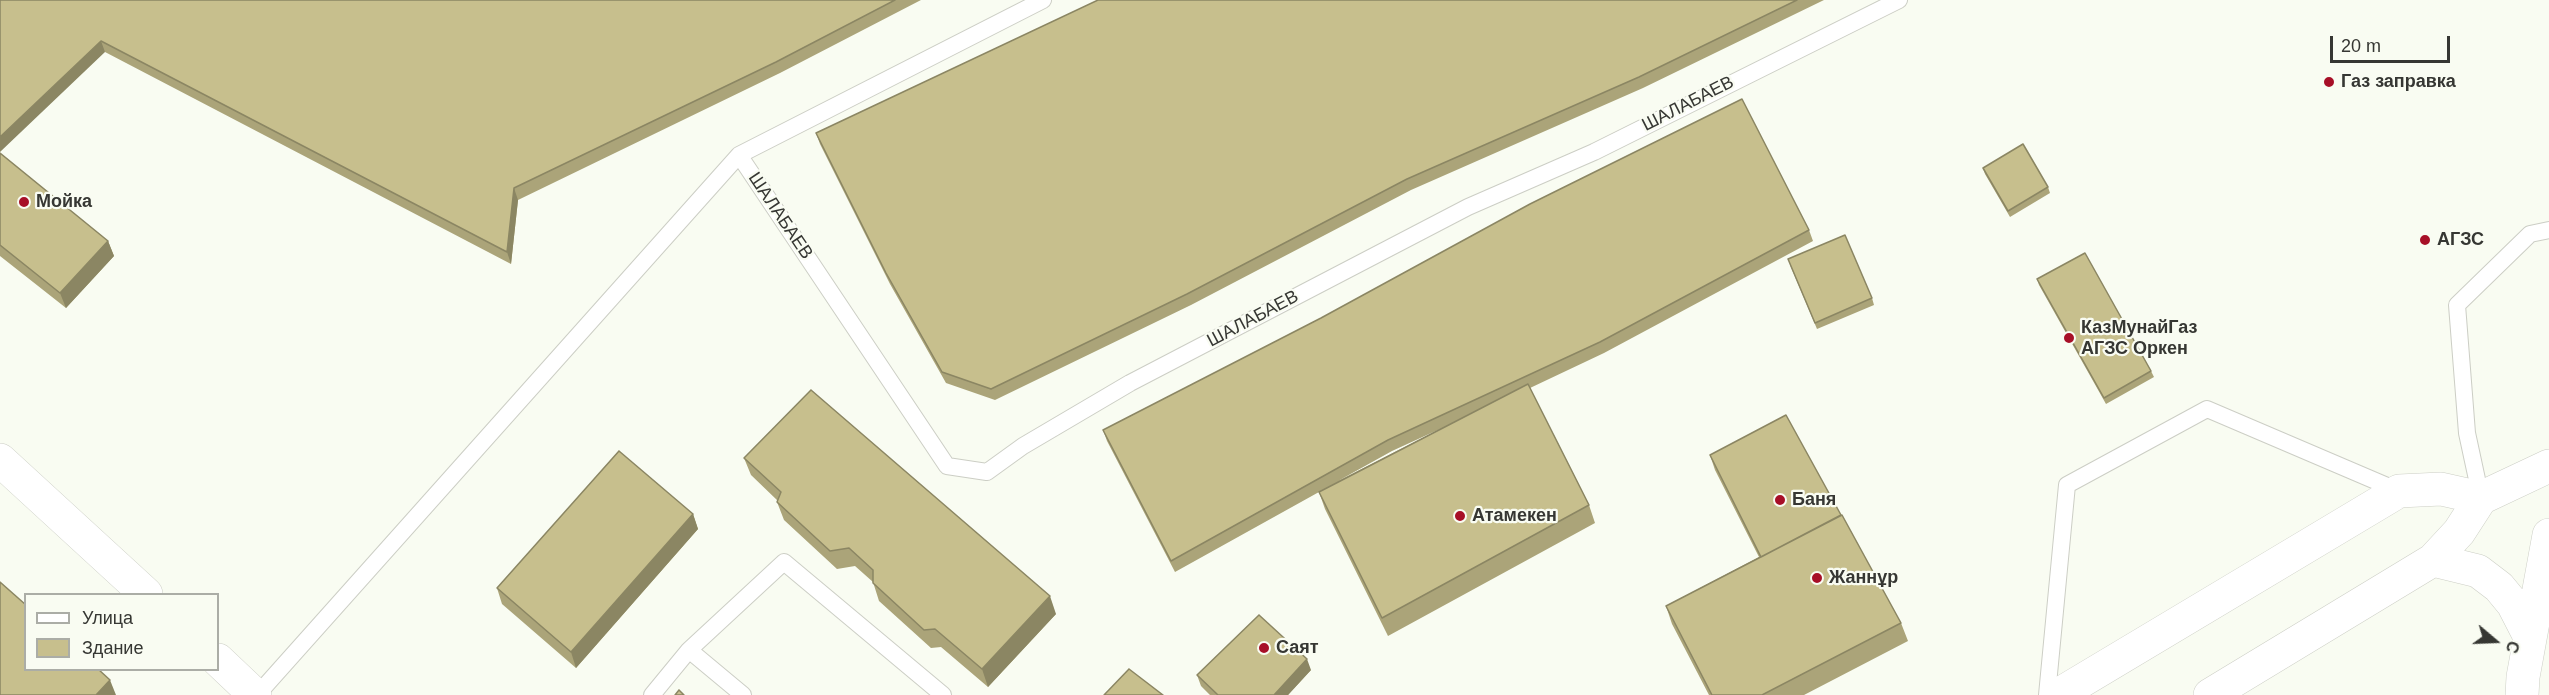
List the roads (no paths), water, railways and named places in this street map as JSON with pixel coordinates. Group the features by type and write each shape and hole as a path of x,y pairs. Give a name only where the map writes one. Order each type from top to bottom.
{"street":[{"path":"0,460 145,593"},
{"path":"2210,695 2433,560 2458,532 2481,498 2549,466"},
{"path":"2058,695 2399,491 2441,489 2481,498"},
{"path":"2522,695 2549,535"},
{"path":"2433,560 2478,571 2499,587 2512,604 2530,637"},
{"path":"219,661 251,694"}],"lane":[{"path":"251,694 739,155 1043,0"},
{"name":"ШАЛАБАЕВ","path":"739,155 947,466 987,472 1023,446 1130,383 1468,207 1594,152 1899,0"},
{"path":"2481,498 2467,433 2457,305 2530,234 2549,230"},
{"path":"2047,695 2067,485 2207,409 2399,491"},
{"path":"652,695 689,650 784,562 943,695"},
{"path":"689,650 743,695"}],"place":[{"name":"Газ заправка","path":"2329,82"},
{"name":"Мойка","path":"24,202"},
{"name":"АГЗС","path":"2425,240"},
{"name":"КазМунайГаз АГЗС Оркен","path":"2069,338"},
{"name":"Баня","path":"1780,500"},
{"name":"Атамекен","path":"1460,516"},
{"name":"Жаннұр","path":"1817,578"},
{"name":"Саят","path":"1264,648"}]}
